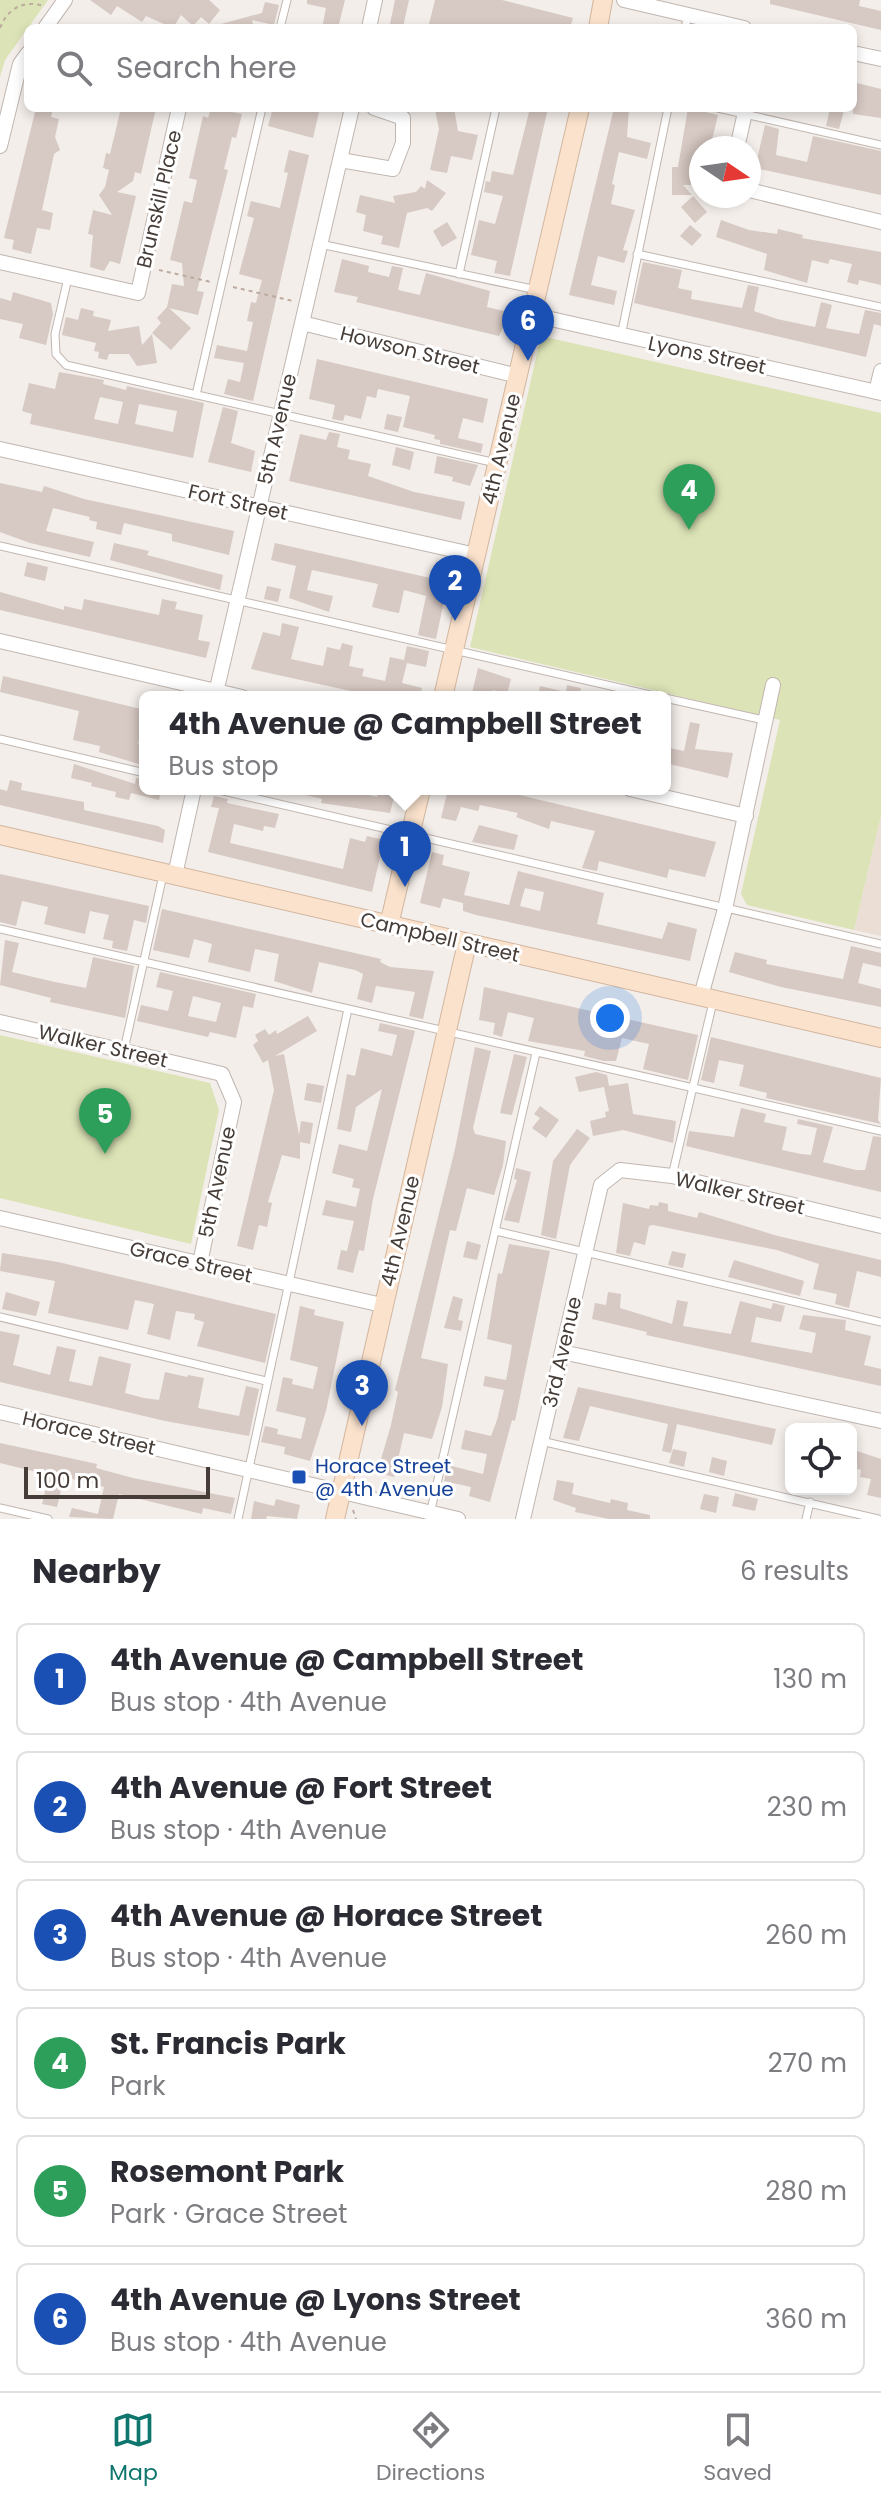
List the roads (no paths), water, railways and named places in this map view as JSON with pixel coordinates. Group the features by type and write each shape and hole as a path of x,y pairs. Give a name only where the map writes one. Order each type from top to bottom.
{"street":[{"path":"370,24 375,0"},
{"path":"599,24 603,0"},
{"path":"624,0 686,22"},
{"path":"857,54 881,59"},
{"path":"0,146 20,64 24,58"},
{"name":"Brunskill Place","path":"0,262 138,293 178,112"},
{"name":"5th Avenue","path":"217,691 351,112"},
{"path":"340,160 393,169 403,143 403,118 386,112"},
{"name":"4th Avenue","path":"444,691 579,112"},
{"path":"740,136 746,112"},
{"path":"761,193 881,222"},
{"name":"Lyons Street","path":"533,315 879,392"},
{"name":"Howson Street","path":"302,323 518,376"},
{"path":"879,392 881,371"},
{"name":"Fort Street","path":"0,449 476,555"},
{"path":"0,641 204,691"},
{"path":"708,998 773,685"},
{"path":"169,874 192,795"},
{"path":"389,925 420,795"},
{"path":"656,795 746,816"},
{"name":"Campbell Street","path":"0,835 881,1038"},
{"name":"4th Avenue","path":"335,1519 467,943"},
{"name":"Walker Street","path":"0,1022 222,1074 234,1102"},
{"name":"5th Avenue","path":"200,1263 234,1102"},
{"name":"Walker Street","path":"601,1185 620,1170 672,1176 881,1226"},
{"name":"3rd Avenue","path":"523,1519 601,1185"},
{"name":"Grace Street","path":"0,1218 382,1305"},
{"path":"562,1352 881,1421"},
{"name":"Horace Street","path":"0,1412 458,1519"}],"lane":[{"path":"281,24 287,0"},
{"path":"196,395 261,112"},
{"path":"459,274 495,112"},
{"path":"621,336 667,112"},
{"path":"750,112 881,145"},
{"path":"320,244 539,291"},
{"path":"637,254 881,307"},
{"path":"68,278 55,334 56,354 66,365 498,463"},
{"path":"0,546 238,598 631,691"},
{"path":"671,700 766,721"},
{"path":"0,739 139,772"},
{"path":"242,795 881,944"},
{"path":"124,1051 143,960 169,874"},
{"path":"0,929 881,1131"},
{"path":"672,1176 693,1088 708,998"},
{"path":"238,1519 348,1009"},
{"path":"430,1514 536,1053"},
{"path":"496,1231 881,1322"},
{"path":"0,1317 266,1381"},
{"path":"541,1441 878,1519"},
{"path":"806,1519 810,1502"},
{"path":"0,1508 48,1519"}],"place":[{"name":"4th Avenue @ Lyons Street","path":"528,361"},
{"name":"St. Francis Park","path":"689,530"},
{"name":"4th Avenue @ Fort Street","path":"455,621"},
{"name":"4th Avenue @ Campbell Street","path":"405,887"},
{"name":"Rosemont Park","path":"105,1154"},
{"name":"4th Avenue @ Horace Street","path":"362,1426"},
{"name":"Horace Street @ 4th Avenue","path":"299,1477"}]}
